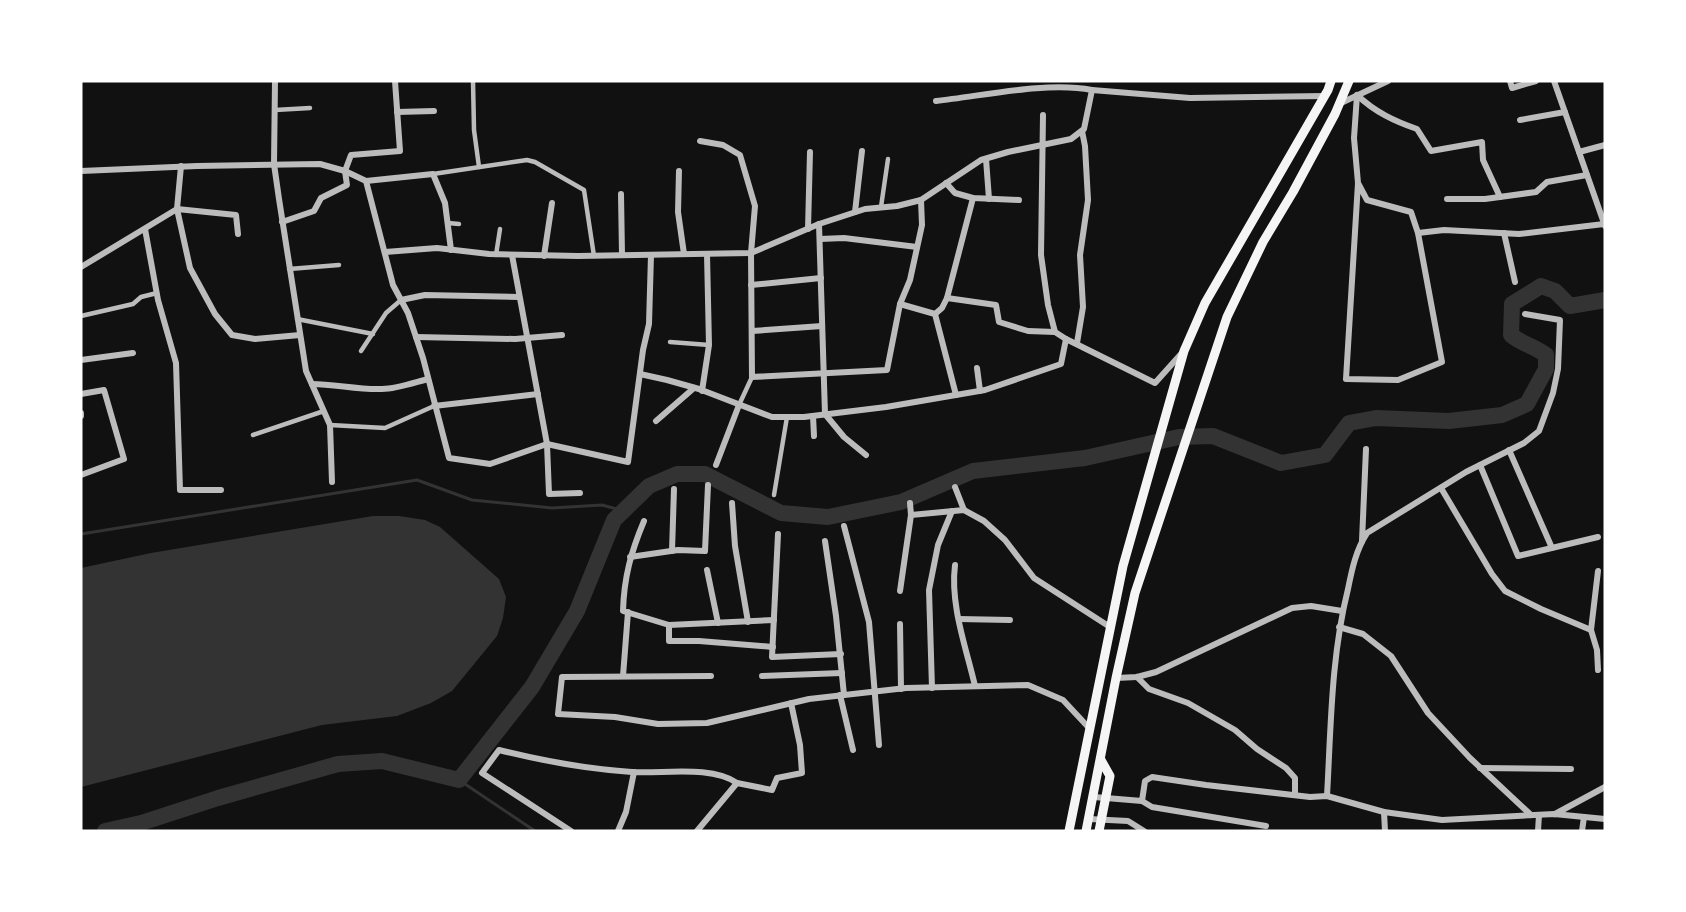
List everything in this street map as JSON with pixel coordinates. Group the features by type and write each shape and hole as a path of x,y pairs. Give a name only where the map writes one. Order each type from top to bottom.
{"highway":[{"path":"1069,831 1123,566 1184,351 1205,303 1325,96 1331,81"},
{"path":"1086,831 1135,593 1227,317 1247,272 1293,192 1340,103 1349,81"},
{"path":"1101,675 1116,678"},
{"path":"1099,831 1110,776 1101,760"}],"street":[{"path":"275,81 274,164 282,222 306,371 330,425 332,482"},
{"path":"282,222 314,211 321,198 347,185 345,171 351,155 400,151 396,81"},
{"path":"473,81 474,130 479,167"},
{"path":"1340,103 1388,81"},
{"path":"1510,81 1512,88 1536,81"},
{"path":"1418,233 1444,230 1519,234 1605,225 1554,81"},
{"path":"936,101 1049,88 1081,88 1190,98 1325,96"},
{"path":"385,252 437,248 496,255 544,256 751,254 819,224 855,212 921,200 986,159 1071,140 1084,129 1092,90"},
{"path":"1357,95 1354,138 1358,183 1346,379 1398,380 1442,362 1418,233 1411,212 1367,200 1358,183"},
{"path":"1357,95 1372,109 1396,122 1417,129 1431,151 1482,142 1483,160 1500,197"},
{"path":"275,110 310,108"},
{"path":"397,112 434,111"},
{"path":"1520,120 1565,112"},
{"path":"1043,115 1041,255 1048,305 1055,332"},
{"path":"1077,343 1083,307 1080,255 1088,200 1082,131"},
{"path":"700,141 723,145 740,154 755,206 751,254 752,377 716,465"},
{"path":"1579,152 1605,145"},
{"path":"855,212 862,151"},
{"path":"808,229 810,153"},
{"path":"881,207 888,159"},
{"path":"986,159 989,199"},
{"path":"81,171 181,166 320,164 345,171 366,181 527,160 535,162 584,190 594,256"},
{"path":"181,166 177,209 190,268 215,314 231,335 255,339 300,335"},
{"path":"679,171 678,212 684,254"},
{"path":"433,174 445,203 451,250"},
{"path":"1447,199 1500,197 1536,192 1547,182 1587,175"},
{"path":"366,181 393,285 408,313 416,337 449,458 490,464 547,444 628,462 643,350 650,324 651,255"},
{"path":"946,183 955,193 973,198 1019,200"},
{"path":"621,194 622,255"},
{"path":"935,314 942,308 947,298 973,198"},
{"path":"752,377 887,370 900,304 910,280 922,225 921,200"},
{"path":"544,256 552,203"},
{"path":"81,267 177,209 236,215 238,234"},
{"path":"448,224 459,224"},
{"path":"819,224 825,414 844,437 866,455"},
{"path":"145,229 157,293 176,363 180,490 221,489"},
{"path":"496,255 500,229"},
{"path":"1504,233 1515,282"},
{"path":"820,239 844,238 917,247"},
{"path":"702,391 709,345 707,254"},
{"path":"512,255 547,444 549,494 580,493"},
{"path":"289,269 339,265"},
{"path":"751,285 821,278"},
{"path":"81,316 133,303 141,297 157,293"},
{"path":"361,351 386,313 401,300 425,295 519,297"},
{"path":"947,298 996,305 999,322 1028,331 1055,332 1155,383 1184,351"},
{"path":"900,304 935,314"},
{"path":"935,314 956,395"},
{"path":"1326,796 1335,653 1342,611 1358,547 1367,533 1480,465 1524,443 1539,430 1553,393 1558,369 1560,320 1525,314"},
{"path":"297,319 373,334"},
{"path":"752,331 822,326"},
{"path":"416,337 528,338 562,335"},
{"path":"640,374 694,388 772,417 813,416 886,407 980,391 1062,364 1066,339"},
{"path":"670,342 709,345"},
{"path":"81,360 133,353"},
{"path":"977,368 980,391"},
{"path":"312,384 385,389 428,379"},
{"path":"656,421 694,388"},
{"path":"81,394 104,390 124,459 81,475"},
{"path":"330,425 385,428 434,406 538,393"},
{"path":"253,435 324,411"},
{"path":"813,416 814,436"},
{"path":"774,495 787,417"},
{"path":"1362,541 1366,449"},
{"path":"1509,450 1552,548"},
{"path":"1480,465 1518,556 1598,537"},
{"path":"630,556 672,551 705,551 708,486"},
{"path":"955,487 964,510"},
{"path":"1441,488 1491,574 1505,591 1591,630"},
{"path":"672,551 674,489"},
{"path":"732,503 735,546 748,621"},
{"path":"900,591 911,515 910,503"},
{"path":"911,515 964,510 984,521 1005,540 1034,578 1110,627"},
{"path":"932,688 929,590 938,545 952,512"},
{"path":"644,521 630,556 623,586 623,611 669,625 774,620"},
{"path":"844,526 868,622 879,746"},
{"path":"778,534 772,657 841,654"},
{"path":"825,541 841,654 842,695 853,750"},
{"path":"955,565 953,582 959,619 975,686"},
{"path":"707,570 718,623"},
{"path":"1598,571 1591,630 1597,650 1598,669"},
{"path":"1116,678 1137,677 1156,672 1292,608 1311,606 1342,611"},
{"path":"623,676 628,612"},
{"path":"959,619 1010,620"},
{"path":"900,624 901,689"},
{"path":"669,625 669,640 773,647"},
{"path":"1340,627 1363,634 1391,656 1428,713 1480,768 1531,815"},
{"path":"762,676 842,673"},
{"path":"711,676 562,677 558,714 615,717 658,724 707,723 792,703 842,695 901,689 1029,685 1063,700 1090,729"},
{"path":"1137,677 1149,689 1188,703 1235,730 1257,749 1286,768 1295,778 1295,795"},
{"path":"571,831 482,773 499,750 548,762 634,772 670,771 727,776 737,783 772,790 777,778 801,773 800,745 792,703"},
{"path":"1480,768 1571,769"},
{"path":"618,831 626,812 634,772"},
{"path":"1142,801 1145,781 1152,777 1310,797 1326,796 1384,812 1442,820 1554,814 1605,819"},
{"path":"697,831 737,783"},
{"path":"1554,814 1605,787"},
{"path":"1094,797 1142,801 1152,807 1266,826"},
{"path":"1384,812 1385,831"},
{"path":"1538,831 1539,815"},
{"path":"1582,831 1584,817"},
{"path":"1089,819 1128,821 1144,831"}],"shaded area":[{"path":"373,516 399,516 425,520 440,527 499,579 506,597 497,636 452,691 431,703 397,716 322,725 81,787 81,568 151,553"}],"waterway":[{"path":"105,831 141,823 218,798 338,764 382,761 459,780 532,687 577,611 614,520 649,486 677,474 705,474 781,513 828,517 901,502 973,471 1085,458 1179,437 1213,436 1281,463 1325,455 1349,423 1376,418 1449,421 1502,415 1527,404 1546,369 1546,355 1511,335 1512,304 1541,286 1555,291 1570,306 1605,300"},
{"path":"81,534 417,480 472,500 552,508 602,505 624,511"},
{"path":"459,780 535,831"}]}
